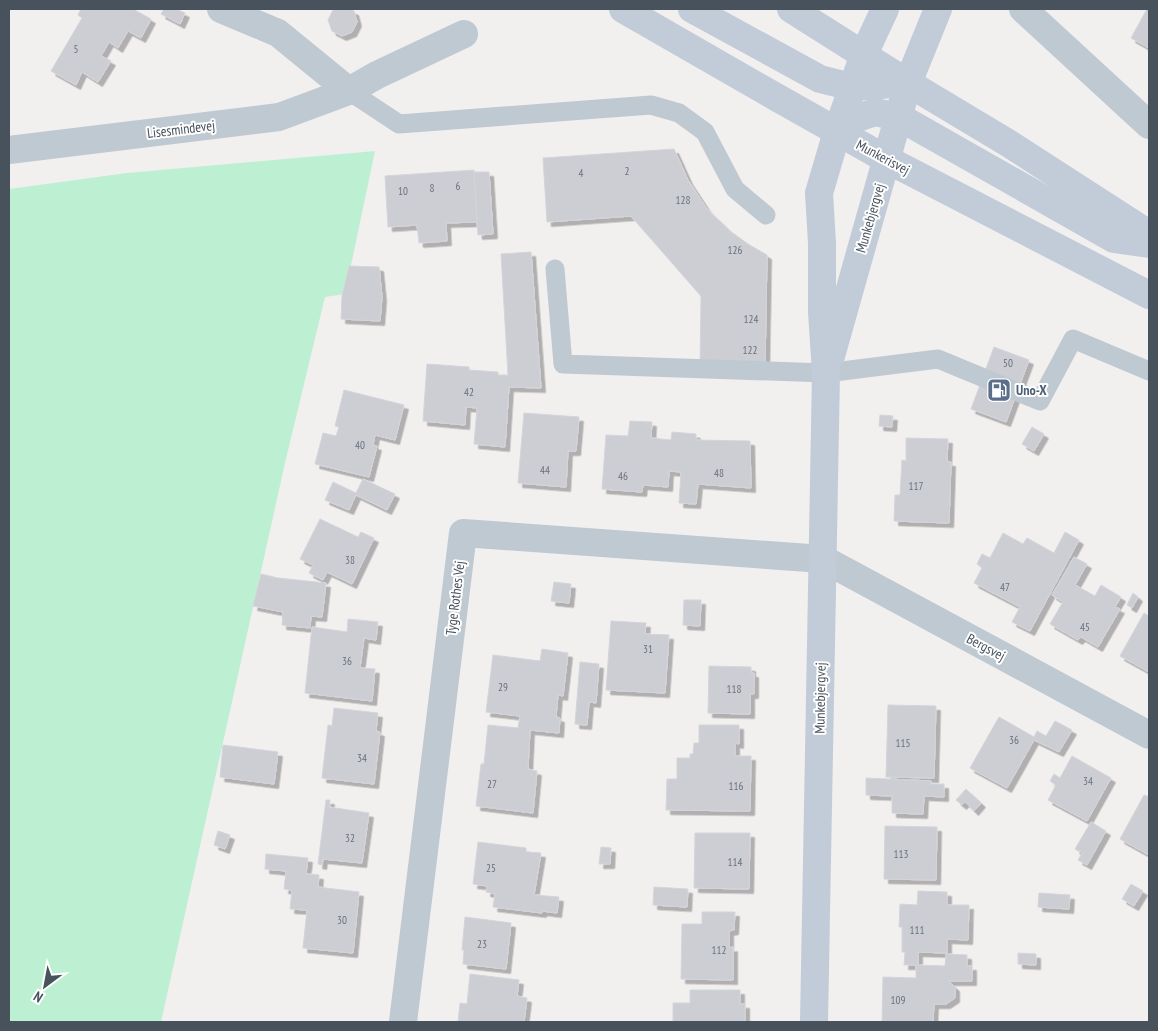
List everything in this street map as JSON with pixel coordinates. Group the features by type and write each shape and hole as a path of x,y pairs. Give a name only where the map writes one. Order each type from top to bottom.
{"main road":[{"name":"Munkerisvej","path":"623,9 886,160 1149,295"},
{"path":"692,9 820,79 852,87 908,83"},
{"path":"791,9 1008,143 1149,234"},
{"name":"Munkebjergvej","path":"814,1022 826,373 822,312 822,243 819,193 852,87 864,54 885,9"},
{"name":"Munkebjergvej","path":"826,373 908,83 938,9"},
{"path":"837,132 846,122 875,112 898,117 1114,238 1149,244"}],"street":[{"path":"221,9 278,33 349,91"},
{"path":"1023,9 1149,126"},
{"name":"Lisesmindevej","path":"9,150 279,117 349,91 377,75 464,34"},
{"name":"Tyge Rothes Vej","path":"403,1022 463,532 823,559"},
{"name":"Bergsvej","path":"823,559 1149,735"}],"lane":[{"path":"349,91 399,124 651,105 680,113 705,132 735,189 766,215"},
{"path":"555,269 563,364 826,373 938,359 1040,401 1073,339 1149,371"}],"green space":[{"path":"375,151 345,294 325,297 285,463 161,1022 9,1022 9,189 127,173"}],"building":[{"path":"81,9 133,9 151,19 141,38 128,31 118,48 109,42 101,56 111,61 98,82 82,72 76,85 51,71 82,18 78,15"},
{"path":"164,9 176,9 185,13 180,24 161,14"},
{"path":"1147,9 1149,9 1149,48 1131,38"},
{"path":"333,10 354,11 357,22 352,32 342,36 332,31 328,20"},
{"path":"674,149 688,180 707,209 730,231 767,255 765,368 700,367 701,296 631,216 547,222 543,158"},
{"path":"474,170 477,222 446,223 447,241 419,243 417,225 388,227 385,176"},
{"path":"474,172 489,172 493,234 478,235"},
{"path":"531,252 541,388 509,387 505,447 474,444 477,408 466,407 465,425 423,421 427,364 469,367 469,370 498,372 498,375 508,375 501,254"},
{"path":"349,266 379,267 382,297 380,321 341,319 342,296"},
{"path":"994,347 1029,360 1006,422 971,409"},
{"path":"344,390 404,405 395,440 375,435 373,445 377,446 369,477 315,464 323,433 336,436 339,427 335,426"},
{"path":"524,413 579,417 576,451 568,451 566,487 518,483"},
{"path":"880,415 893,416 892,427 879,426"},
{"path":"630,421 652,422 651,438 671,440 672,432 696,434 696,440 750,441 751,488 698,484 696,504 679,503 681,472 669,471 668,487 643,485 642,492 602,489 606,435 628,436"},
{"path":"1032,427 1044,434 1034,451 1022,444"},
{"path":"906,438 948,439 947,462 951,462 949,523 894,521 895,495 900,495 902,460 906,461"},
{"path":"363,479 395,494 387,510 356,495 349,510 325,500 333,482 356,493"},
{"path":"320,519 358,537 361,532 374,538 352,584 327,572 323,580 309,573 313,565 300,559"},
{"path":"1065,532 1079,540 1030,631 1012,622 1020,607 974,583 982,568 977,564 982,554 990,558 1003,533 1023,544 1027,538 1054,553"},
{"path":"1074,557 1087,564 1075,585 1095,596 1101,585 1121,597 1115,607 1120,609 1098,647 1081,637 1078,640 1050,624 1063,602 1052,595"},
{"path":"261,574 278,578 326,583 322,617 311,616 310,628 282,625 283,612 253,606"},
{"path":"554,582 571,584 569,603 551,601"},
{"path":"1133,593 1138,597 1132,608 1127,605"},
{"path":"684,600 701,600 700,626 683,625"},
{"path":"1144,613 1149,616 1149,672 1120,656"},
{"path":"348,619 378,622 376,640 364,638 360,668 375,669 372,701 305,693 312,627 347,632"},
{"path":"611,621 646,623 645,634 669,635 665,693 606,690"},
{"path":"542,649 568,653 563,696 558,695 556,717 560,718 559,733 530,730 528,769 537,771 533,813 476,806 481,764 484,764 488,725 518,728 520,716 486,712 493,655 540,661"},
{"path":"580,662 599,664 596,703 589,702 587,725 575,724"},
{"path":"709,666 751,667 751,673 754,673 754,694 750,694 750,714 708,713"},
{"path":"888,705 936,706 934,778 886,777"},
{"path":"334,708 378,713 376,731 380,732 374,784 322,778 328,725 332,726"},
{"path":"999,717 1034,737 1037,731 1046,736 1055,721 1072,730 1059,752 1034,740 1007,788 970,768"},
{"path":"699,725 739,725 739,744 735,743 735,756 751,756 750,811 666,810 667,779 677,779 677,758 690,758 690,754 693,754 694,743 699,743"},
{"path":"223,745 278,752 274,784 220,777"},
{"path":"1072,756 1111,778 1087,821 1048,800 1056,785 1050,781 1054,774 1060,778"},
{"path":"866,778 931,781 931,784 944,784 944,797 924,796 923,814 892,813 892,796 866,795"},
{"path":"966,789 981,803 974,811 965,802 962,805 956,800"},
{"path":"1144,795 1149,797 1149,855 1120,839"},
{"path":"326,800 330,800 329,807 369,813 362,863 323,859 322,865 318,864"},
{"path":"1091,822 1106,831 1087,865 1078,860 1082,853 1075,849"},
{"path":"885,826 937,827 936,880 884,879"},
{"path":"218,831 230,835 225,849 214,845"},
{"path":"695,833 750,833 749,889 694,888"},
{"path":"478,842 526,848 526,852 541,853 534,895 559,897 557,913 493,907 495,894 486,892 487,886 473,884"},
{"path":"601,847 611,848 610,864 599,864"},
{"path":"266,854 308,858 306,874 319,875 318,887 359,892 353,953 303,948 307,910 290,909 292,890 284,889 286,871 265,869"},
{"path":"1131,884 1143,891 1134,906 1122,899"},
{"path":"654,887 688,889 687,907 653,905"},
{"path":"918,891 947,892 947,905 969,905 968,940 947,939 947,953 918,952 918,965 945,966 946,954 967,955 967,966 972,966 972,981 948,981 955,987 955,998 946,1004 934,1004 933,1022 882,1022 883,977 916,978 916,965 904,965 905,952 902,952 902,927 899,927 900,904 917,905"},
{"path":"1039,893 1070,895 1069,909 1038,907"},
{"path":"702,912 735,912 734,930 729,931 729,948 733,947 733,980 681,979 682,924 702,924"},
{"path":"465,917 511,923 506,969 463,964 464,950 462,950"},
{"path":"1018,953 1036,954 1036,965 1018,964"},
{"path":"470,974 519,980 517,996 527,998 524,1022 458,1022 460,1003 467,1004"},
{"path":"690,990 740,990 740,1004 745,1004 745,1022 673,1022 673,1003 690,1003"}],"place":[{"name":"Uno-X","path":"999,390"}]}
